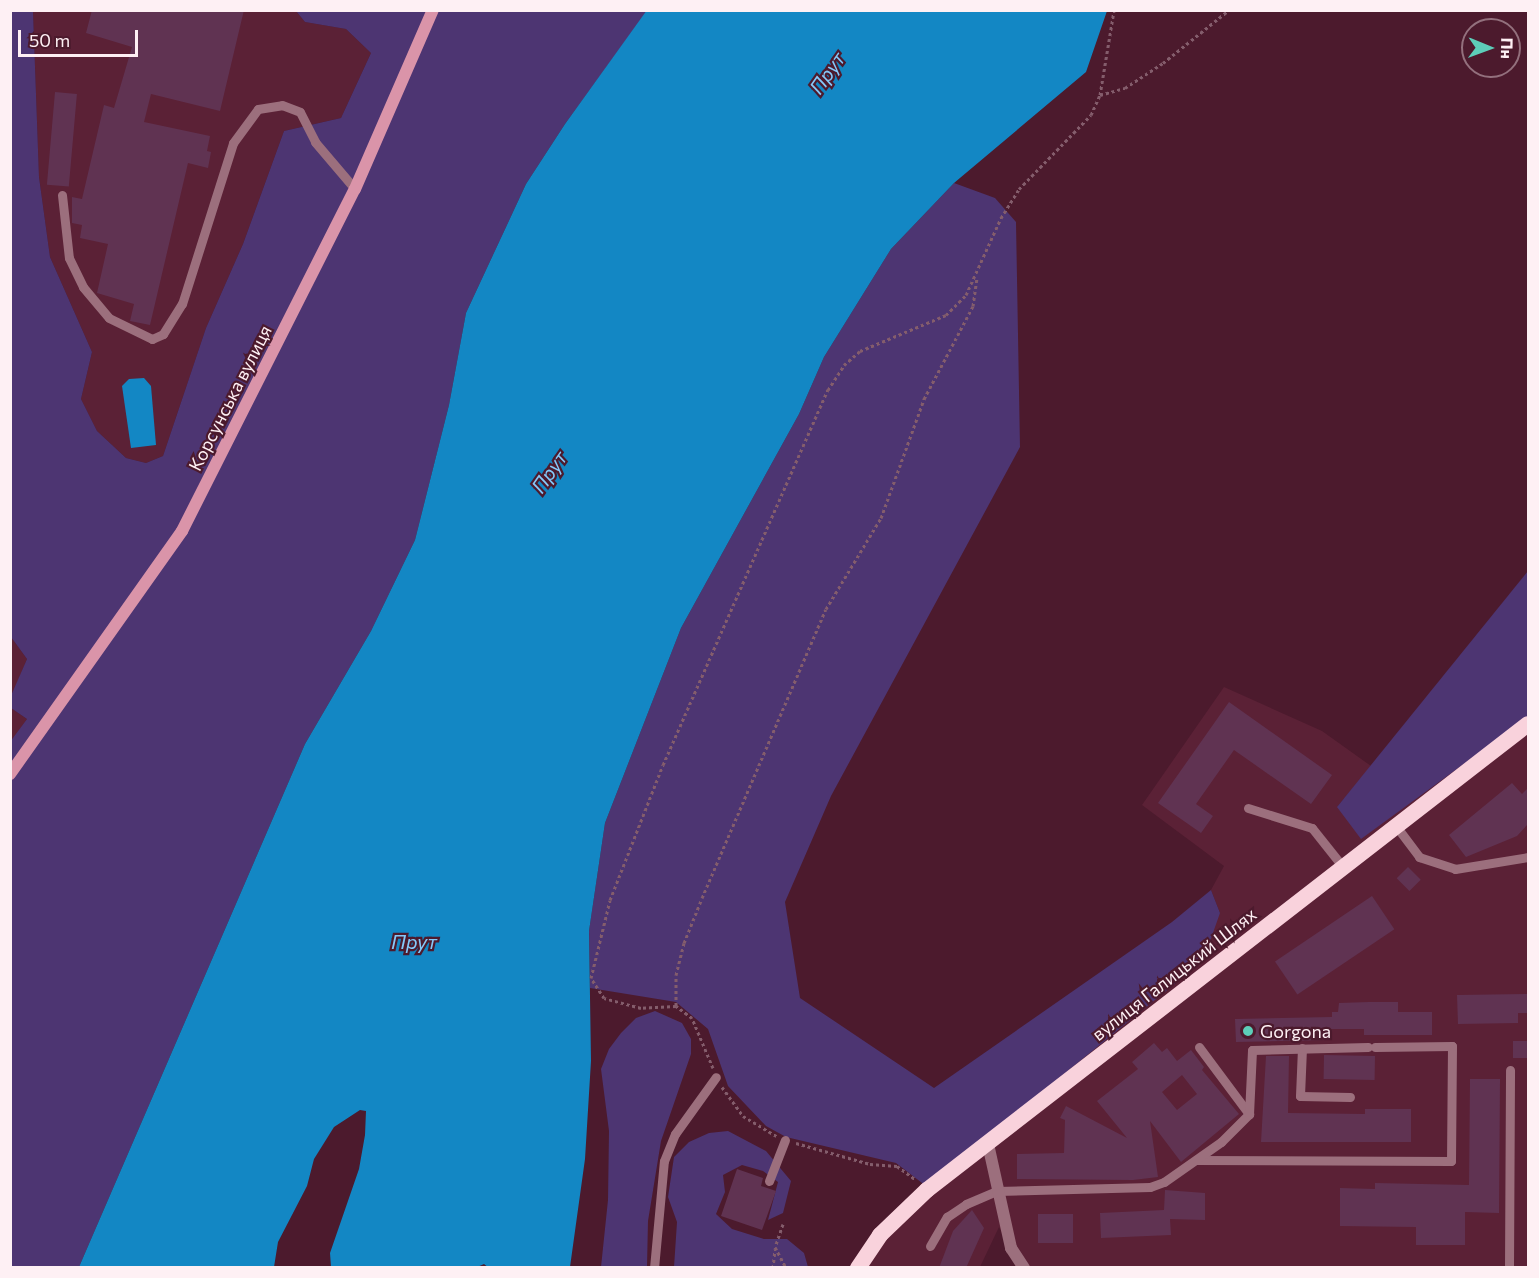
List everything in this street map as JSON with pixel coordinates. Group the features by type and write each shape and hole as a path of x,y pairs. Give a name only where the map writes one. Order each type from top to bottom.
{"highway":[{"name":"вулиця Галицький Шлях","path":"858,1268 880,1235 927,1190 1528,724"}],"main road":[{"name":"Корсунська вулиця","path":"10,774 182,531 355,189 433,10"}],"street":[{"path":"988,1144 1011,1248 1024,1268"}],"lane":[{"path":"62,195 69,258 83,287 109,318 152,339 163,334 182,304 233,143 258,110 282,105 300,112 315,142 355,189"},
{"path":"1248,808 1312,828 1343,867"},
{"path":"1396,826 1419,857 1455,869 1528,857"},
{"path":"930,1246 947,1217 966,1204 997,1191 1150,1187 1164,1182 1221,1142 1249,1114 1252,1050 1452,1046 1451,1161 1196,1160"},
{"path":"1199,1047 1249,1114"},
{"path":"1302,1048 1300,1096 1350,1097"},
{"path":"1509,1268 1510,1070"},
{"path":"654,1268 664,1161 675,1134 716,1077"},
{"path":"769,1181 785,1140"}],"path":[{"path":"927,1190 897,1166 870,1164 785,1140 743,1116 716,1077 701,1033 692,1017 676,1006 641,1008 604,998 591,978 610,900 663,765 828,390 844,365 860,351 946,315 966,295 978,275 1001,218 1019,189 1091,115 1100,94 1113,10"},
{"path":"1100,94 1125,87 1163,63 1229,10"},
{"path":"676,1006 676,975 687,934 826,609 881,518 924,399 973,306 978,275"},
{"path":"773,1268 775,1247 783,1224"},
{"path":"775,1247 786,1268"}],"shaded area":[{"path":"11,11 33,11 39,177 50,257 92,352 81,399 97,431 126,458 146,463 163,456 206,328 243,244 284,131 341,118 371,53 346,29 305,22 296,11 647,11 565,124 526,184 466,313 449,405 415,540 371,631 305,744 79,1267 11,1267 10,742 27,719 11,708 10,698 27,659 11,637"},
{"path":"33,11 296,11 305,22 346,29 371,53 341,118 284,131 243,244 206,328 163,456 146,463 126,458 97,431 81,399 92,352 50,257 39,177"},
{"path":"954,183 995,198 1016,222 1020,447 831,796 785,902 800,998 934,1088 1172,922 1211,890 1220,913 1203,961 926,1186 896,1163 786,1137 766,1126 728,1086 708,1029 676,1002 590,988 589,931 605,823 681,628 799,414 824,357 891,249"},
{"path":"1528,571 1528,717 1361,839 1337,807"},
{"path":"11,637 27,659 11,698"},
{"path":"1224,687 1322,731 1371,766 1337,807 1528,717 1528,1267 1019,1267 999,1227 980,1267 854,1268 1220,913 1211,890 1224,866 1142,805"},
{"path":"11,708 27,719 11,742"},
{"path":"655,1011 682,1023 691,1039 691,1054 661,1141 648,1221 647,1267 601,1267 608,1200 609,1131 601,1069 609,1049 621,1033 636,1018"},
{"path":"728,1131 766,1151 791,1181 783,1213 768,1220 778,1182 763,1171 742,1165 723,1175 725,1192 716,1214 732,1229 764,1239 787,1239 804,1253 808,1267 674,1267 677,1222 668,1197 674,1157 689,1142 709,1133"}],"water":[{"name":"Прут","path":"647,10 1107,11 1086,72 954,183 891,249 824,357 799,414 681,628 605,823 589,931 591,1061 585,1159 570,1267 489,1268 484,1264 475,1268 331,1267 330,1253 359,1169 365,1135 366,1111 360,1110 334,1127 314,1159 307,1186 278,1242 274,1267 79,1267 305,744 371,631 415,540 449,405 466,313 526,184 565,124"},
{"path":"144,378 151,386 156,445 131,448 122,386 129,379"}],"building":[{"path":"92,10 244,10 220,111 151,94 144,122 210,136 207,151 211,152 208,168 188,163 150,325 130,321 134,304 97,293 108,244 80,238 82,225 72,223 72,197 82,199 104,105 114,108 132,47 86,33"},
{"path":"55,92 77,94 69,187 47,185"},
{"path":"1229,702 1332,775 1311,804 1234,750 1196,804 1213,816 1201,833 1158,803"},
{"path":"1512,783 1522,794 1528,788 1528,824 1517,836 1466,857 1449,835"},
{"path":"1408,867 1421,880 1409,891 1397,878"},
{"path":"1372,896 1394,929 1297,995 1275,961"},
{"path":"1528,994 1528,1013 1518,1013 1518,1023 1458,1024 1457,995"},
{"path":"1398,1002 1398,1012 1432,1012 1432,1035 1364,1035 1364,1029 1328,1029 1329,1040 1236,1042 1235,1019 1332,1017 1332,1012 1338,1012 1339,1003"},
{"path":"1513,1041 1528,1041 1528,1058 1513,1058"},
{"path":"1154,1043 1162,1052 1167,1048 1177,1061 1191,1050 1204,1067 1202,1070 1239,1114 1181,1162 1150,1121 1158,1177 1133,1180 1017,1179 1017,1154 1064,1153 1065,1120 1060,1118 1066,1106 1127,1138 1097,1101 1138,1069 1132,1062","holes":["1182,1075 1197,1094 1177,1110 1162,1092"]},
{"path":"1324,1055 1375,1056 1375,1080 1324,1079"},
{"path":"1266,1056 1289,1056 1288,1113 1365,1114 1365,1109 1411,1109 1411,1142 1261,1142"},
{"path":"1470,1079 1500,1079 1499,1213 1465,1212 1465,1245 1416,1245 1416,1227 1340,1226 1340,1188 1375,1189 1375,1183 1469,1185"},
{"path":"737,1169 763,1178 761,1186 776,1191 762,1230 721,1216"},
{"path":"1165,1190 1205,1193 1205,1220 1170,1219 1171,1235 1101,1238 1100,1213 1164,1210"},
{"path":"972,1210 984,1228 966,1268 939,1268 953,1231"},
{"path":"1038,1214 1073,1214 1073,1243 1038,1243"}],"place":[{"name":"Gorgona","path":"1248,1031"}]}
